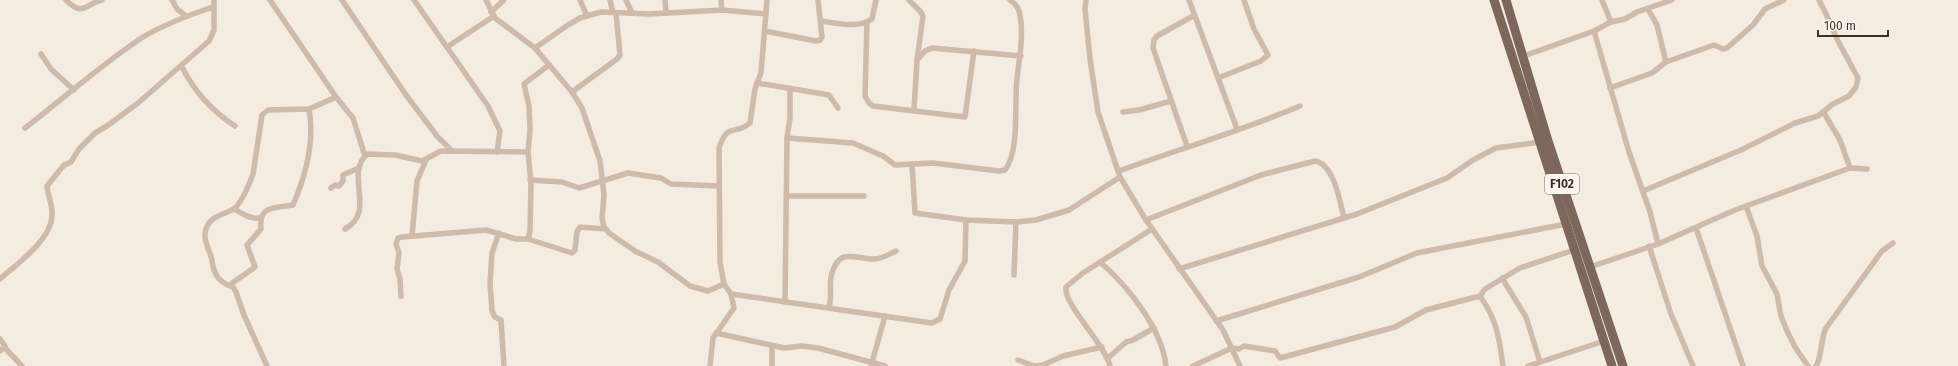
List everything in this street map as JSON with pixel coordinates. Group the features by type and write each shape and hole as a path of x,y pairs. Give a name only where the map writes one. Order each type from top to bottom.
{"main road":[{"name":"F102","path":"1494,0 1590,267 1623,366"},
{"name":"F102","path":"1506,0 1524,56 1544,141 1566,224 1612,366"}],"street":[{"path":"66,0 74,7 85,8 102,0"},
{"path":"172,0 177,9 186,16"},
{"path":"0,279 32,251 48,230 52,214 47,186 52,178 64,165 71,162 77,152 95,133 138,103 204,47 212,37 214,30 214,0"},
{"path":"270,0 336,97 353,118 359,133 365,156"},
{"path":"342,0 406,95 437,136 452,150"},
{"path":"414,0 488,106 498,124 500,139 498,152"},
{"path":"486,0 492,14 535,48 572,92 582,108 600,160 604,195 602,218 606,230 619,241 658,262 690,286 708,291 724,284"},
{"path":"447,47 492,14 504,0"},
{"path":"580,0 587,16"},
{"path":"572,92 617,59 620,55 614,12 610,0"},
{"path":"626,0 632,13"},
{"path":"665,0 666,13"},
{"path":"721,0 722,10"},
{"path":"710,366 711,342 734,308 731,294 724,284 720,262 718,186 719,148 725,133 730,130 742,129 750,124 757,83 761,73 767,0"},
{"path":"765,31 816,41 822,37 818,0"},
{"path":"821,21 860,24 867,22 872,19 875,11 876,0"},
{"path":"909,0 923,16 917,60 914,110"},
{"path":"787,138 853,143 883,156 892,164 933,163 999,171 1005,170 1011,156 1014,140 1016,79 1021,56 1020,14 1017,6 1010,0"},
{"path":"1087,0 1085,9 1090,59 1098,112 1119,174 1146,220 1216,321 1232,348 1240,366"},
{"path":"1188,0 1237,129"},
{"path":"1218,78 1261,61 1268,55 1254,29 1244,0"},
{"path":"1602,0 1611,22"},
{"path":"1524,56 1594,31 1611,22 1625,20 1672,0"},
{"path":"1610,88 1652,73 1666,62 1714,45 1727,48 1753,25 1765,9 1784,0"},
{"path":"1644,191 1741,150 1795,123 1824,112 1833,104 1849,96 1856,87 1858,78 1838,41 1828,16 1819,0"},
{"path":"25,128 144,37 186,16 213,7"},
{"path":"1648,9 1657,25 1666,62"},
{"path":"535,48 568,25 587,16 601,12 666,13 722,10 766,14"},
{"path":"1186,146 1154,53 1154,40 1157,36 1193,16"},
{"path":"867,22 865,96 869,103 873,106 965,117 974,51"},
{"path":"1594,31 1610,88 1644,191 1658,244"},
{"path":"917,60 925,51 932,48 1021,56"},
{"path":"41,54 51,69 74,90"},
{"path":"528,239 530,231 530,180 528,152 530,119 529,106 524,84 549,64"},
{"path":"182,66 208,106 218,115 235,126"},
{"path":"757,83 829,95 838,108"},
{"path":"785,302 787,138 790,118 790,88"},
{"path":"309,109 312,139 305,172 293,205 269,208 262,214 260,218 261,229 247,245 255,267 230,286 222,283 216,276 212,256 206,241 205,232 214,218 223,212 234,209 239,204 253,174 262,115 268,110 309,109 336,97"},
{"path":"1123,112 1139,110 1170,101"},
{"path":"912,164 915,213 966,220 1016,222 1048,218 1069,210 1119,174 1186,146 1263,122 1300,106"},
{"path":"1824,112 1840,140 1850,168"},
{"path":"1179,269 1344,218 1446,178 1473,160 1496,148 1544,141"},
{"path":"412,236 415,189 426,160 441,151 452,150 528,152"},
{"path":"345,229 354,225 360,213 359,168 365,156 370,153 377,153 426,160"},
{"path":"1146,220 1260,175 1315,161 1320,162 1327,168 1337,188 1344,218"},
{"path":"331,188 335,185 339,186 343,180 343,175 359,168"},
{"path":"1590,267 1658,244 1746,206 1850,168 1867,169"},
{"path":"530,180 562,182 579,188 628,173 661,178 667,183 676,185 718,186"},
{"path":"787,196 864,196"},
{"path":"1746,206 1757,236 1762,266 1777,294 1781,316 1798,353 1808,366"},
{"path":"234,209 249,217 256,219 260,218"},
{"path":"731,294 932,323 940,319 949,290 965,261 966,220"},
{"path":"1014,275 1016,222"},
{"path":"1216,321 1358,277 1417,253 1566,224"},
{"path":"401,296 400,279 397,273 399,253 396,244 398,238 466,233 480,230 521,240 528,239 572,253 575,250 577,232 580,227 606,230"},
{"path":"1696,228 1743,366"},
{"path":"1110,366 1108,358 1102,347 1081,319 1065,291 1070,283 1152,229"},
{"path":"500,234 492,253 490,283 492,311 495,317 501,320 504,366"},
{"path":"1816,366 1820,360 1821,340 1826,328 1882,251 1893,243"},
{"path":"1649,246 1671,314 1693,366"},
{"path":"1193,366 1232,348 1239,349 1244,346 1275,351 1280,358 1395,327 1426,310 1480,296 1486,289 1502,278 1532,263 1574,250"},
{"path":"829,307 832,294 831,276 838,261 848,255 877,259 896,251"},
{"path":"1100,262 1127,290 1154,328 1165,354 1166,366"},
{"path":"1502,278 1526,317 1540,362"},
{"path":"231,284 236,292 244,315 267,366"},
{"path":"1480,296 1490,311 1496,324 1504,366"},
{"path":"872,365 885,316"},
{"path":"1108,358 1126,342 1133,340 1154,328"},
{"path":"716,333 784,348 802,346 818,348 872,365 885,366"},
{"path":"0,339 4,343 2,349 22,366"},
{"path":"1528,366 1604,341"},
{"path":"772,346 772,366"},
{"path":"1018,360 1034,366 1044,366 1063,356 1102,347"}]}
